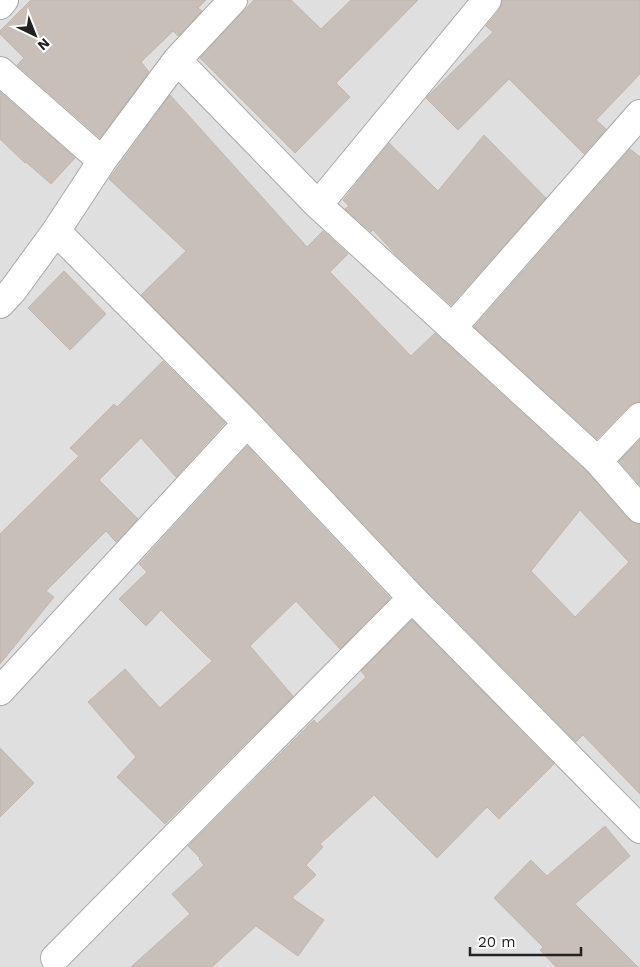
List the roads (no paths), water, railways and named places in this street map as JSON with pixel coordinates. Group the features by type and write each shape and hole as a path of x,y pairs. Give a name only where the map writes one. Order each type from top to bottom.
{"street":[{"path":"0,5 4,0"},
{"path":"0,304 13,290 56,231 102,161 177,60 232,0"},
{"path":"318,205 487,0"},
{"path":"177,60 318,205 598,461 640,509"},
{"path":"0,71 102,161"},
{"path":"452,328 640,114"},
{"path":"56,231 247,423 412,598 640,829"},
{"path":"598,461 640,417"},
{"path":"0,691 247,423"},
{"path":"56,958 412,598"}]}
